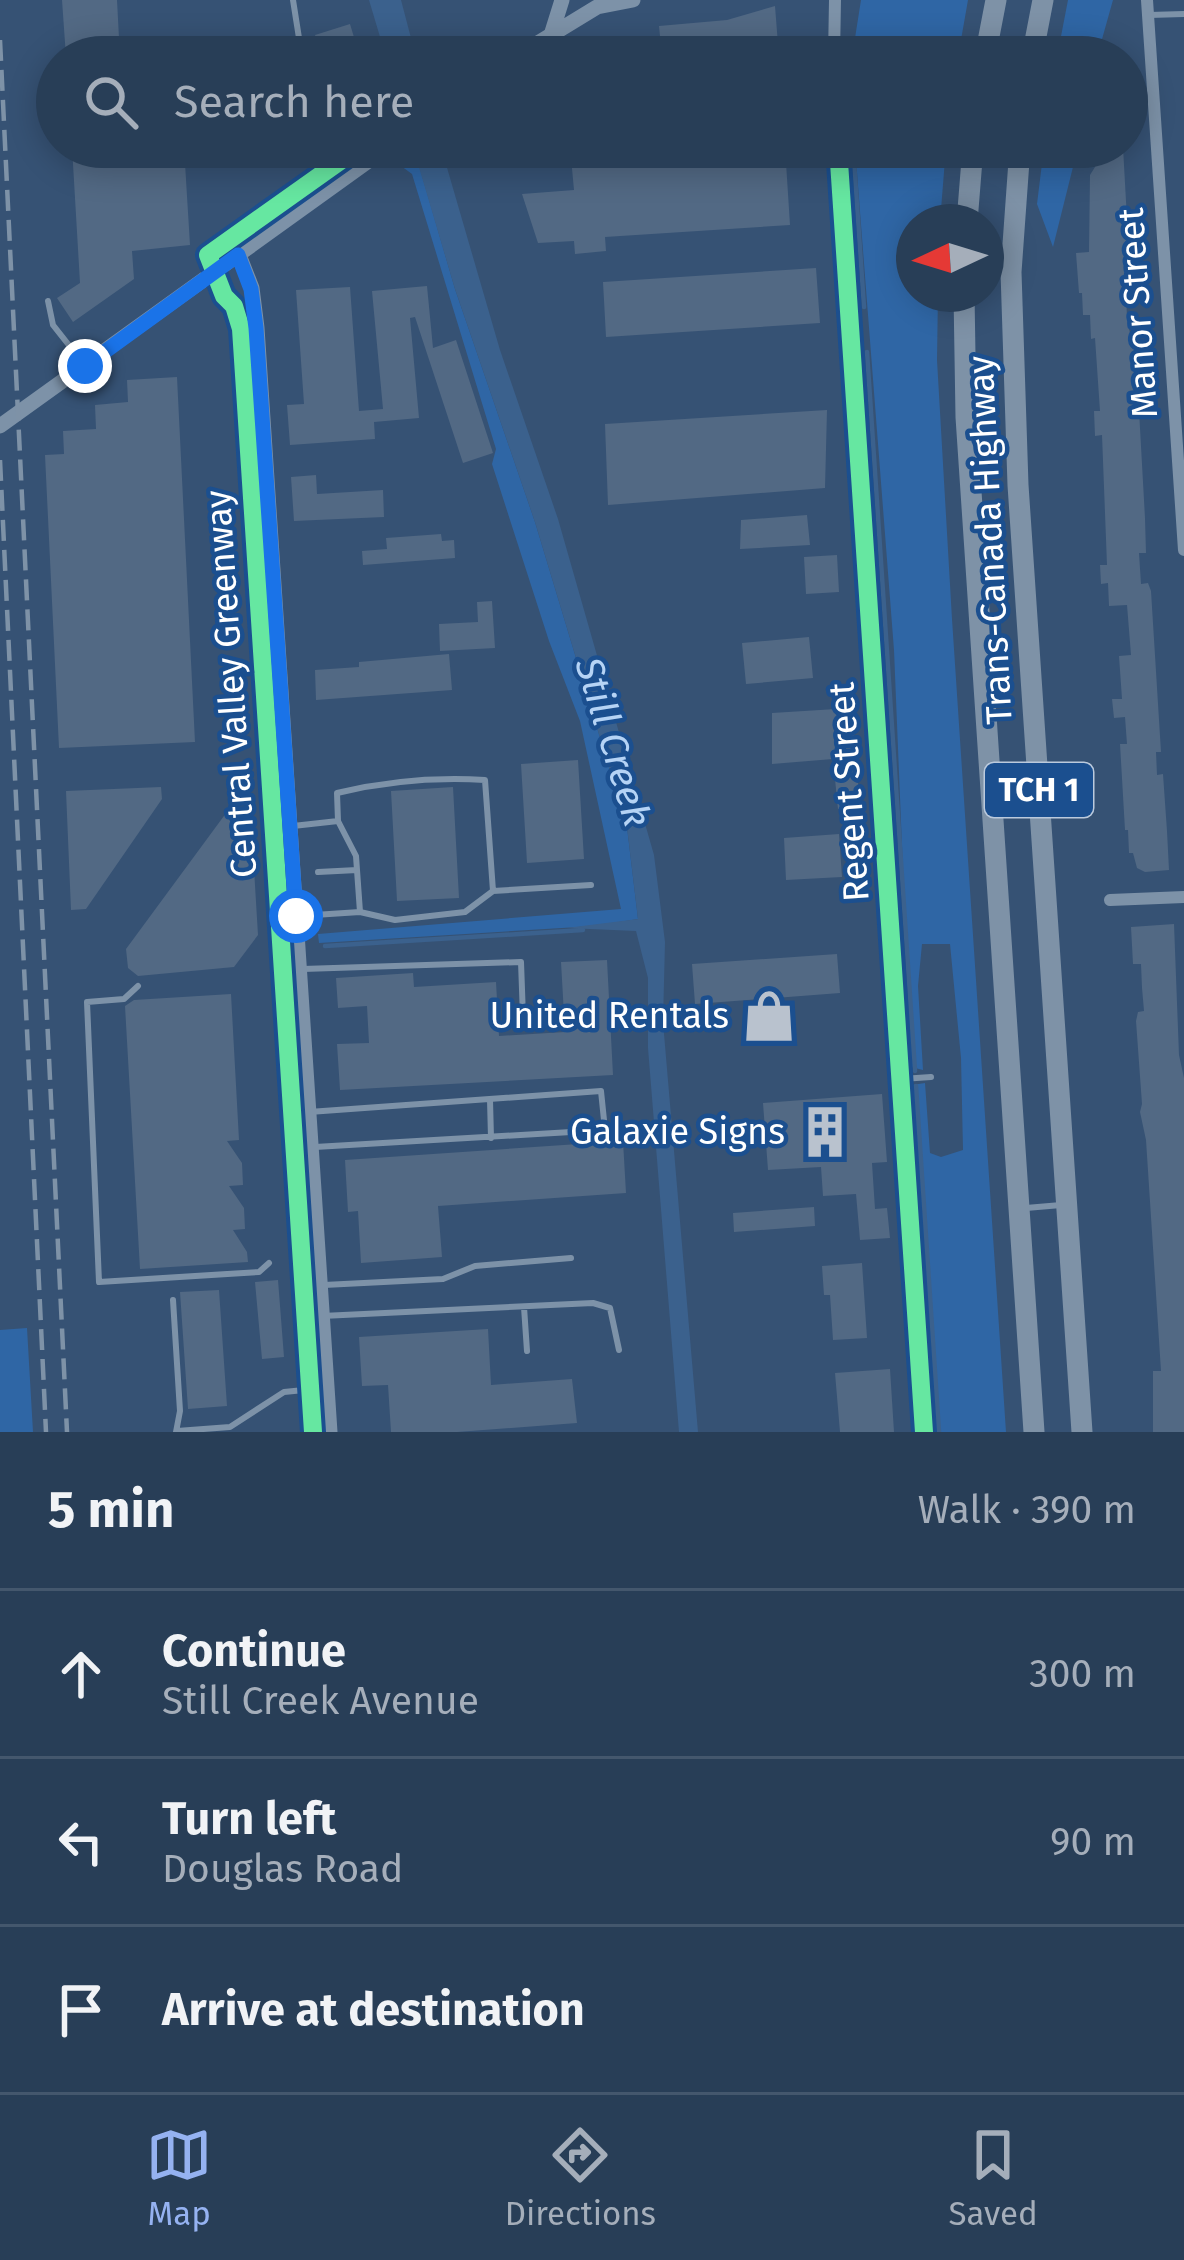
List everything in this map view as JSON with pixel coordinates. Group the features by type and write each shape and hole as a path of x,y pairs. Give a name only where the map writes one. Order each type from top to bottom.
{"highway":[{"path":"989,36 996,0"},
{"path":"1036,36 1043,0"},
{"path":"968,204 971,168"},
{"name":"Trans-Canada Highway","path":"1018,168 1011,341 1082,1432"},
{"name":"Trans-Canada Highway","path":"964,312 966,417 1034,1432"}],"street":[{"path":"552,32 562,0"},
{"path":"546,36 596,4 633,0"},
{"path":"834,36 835,0"},
{"name":"Manor Street","path":"1148,8 1184,550"},
{"path":"0,426 359,168"},
{"name":"Regent Street","path":"839,168 924,1432"},
{"path":"238,255 251,289 256,328 330,1432"},
{"path":"1110,900 1184,897"}],"lane":[{"path":"292,0 298,36"},
{"path":"1148,8 1184,14"},
{"path":"325,168 333,187"},
{"path":"48,301 53,326 85,366"},
{"path":"360,912 356,856 338,821 337,793 379,783 485,779 493,890"},
{"path":"290,826 338,821"},
{"path":"318,872 357,869"},
{"path":"296,916 360,912 394,920 465,912 493,890 591,885"},
{"path":"299,969 521,962 523,1018"},
{"path":"138,986 124,999 87,1002 100,1282 259,1272 269,1263"},
{"path":"902,1079 931,1076"},
{"path":"309,1112 601,1091 605,1130 311,1147"},
{"path":"490,1100 491,1138"},
{"path":"1016,1209 1068,1205"},
{"path":"320,1285 443,1280 476,1266 571,1258"},
{"path":"172,1300 180,1411 176,1432 230,1427 284,1392 327,1388"},
{"path":"322,1316 593,1303 610,1308 619,1350"},
{"path":"524,1307 527,1351"}],"shaded area":[{"path":"861,0 968,0 962,36 855,36"},
{"path":"1068,0 1113,0 1103,36 1061,36"},
{"path":"404,168 420,168 455,289 535,522 627,827 638,919 595,926 319,943 318,934 621,909 580,721 492,464 496,449 412,174"},
{"path":"857,168 944,168 941,204 896,204 896,312 938,312 952,619 1006,1432 932,1432 912,1085 925,1083 930,1153 941,1157 963,1150 961,1058 950,944 922,944 918,986 923,1070 911,1067 894,650"},
{"path":"1041,168 1073,168 1053,247 1037,204"},
{"path":"27,1328 33,1432 0,1432 0,1330"}],"water":[{"path":"369,0 401,0 410,36 380,36"},
{"name":"Still Creek","path":"419,168 447,168 500,350 558,519 654,855 665,942 663,1022 698,1432 679,1432 648,1048 648,978 636,931 566,928 638,919 627,827 535,522 455,289"}],"building":[{"path":"62,0 117,0 119,36 65,36"},
{"path":"775,6 777,36 660,36 659,26 727,20"},
{"path":"350,24 354,36 315,36"},
{"path":"73,168 185,168 190,245 132,251 134,279 73,322 57,298 80,283"},
{"path":"572,168 786,168 790,225 605,237 606,251 575,254 574,241 538,243 522,194 574,190"},
{"path":"1094,168 1124,168 1131,291 1126,291 1127,319 1131,338 1135,338 1145,518 1146,553 1139,553 1141,584 1148,583 1151,591 1161,752 1156,752 1157,775 1163,774 1169,870 1137,868 1125,830 1120,744 1127,744 1125,717 1114,718 1112,699 1122,699 1119,656 1131,655 1127,605 1109,606 1108,583 1101,584 1100,565 1107,565 1102,435 1095,436 1094,411 1100,411 1095,338 1091,339 1090,315 1083,315 1076,253 1089,252 1090,175"},
{"path":"816,268 820,323 606,337 603,282"},
{"path":"427,286 433,348 456,340 493,453 463,463 415,317 410,318 419,418 374,422 375,439 290,445 287,405 304,404 296,290 350,287 359,411 383,409 372,291"},
{"path":"177,377 195,742 59,748 45,455 64,454 63,431 96,429 95,405 128,402 127,380"},
{"path":"827,410 825,488 608,505 605,424"},
{"path":"316,475 317,494 383,490 384,517 294,521 291,477"},
{"path":"807,515 810,545 740,549 741,520"},
{"path":"441,534 442,541 454,540 455,558 363,565 362,551 387,549 386,538"},
{"path":"837,555 839,592 806,594 804,557"},
{"path":"492,601 495,648 440,651 439,624 478,622 477,602"},
{"path":"809,637 813,678 746,684 742,643"},
{"path":"449,654 452,690 316,700 315,670"},
{"path":"852,708 860,807 838,809 833,759 772,764 772,713"},
{"path":"578,760 584,859 527,863 521,764"},
{"path":"161,787 162,799 86,909 71,910 66,791"},
{"path":"453,787 459,898 397,901 391,791"},
{"path":"232,805 251,819 258,935 234,967 138,976 128,968 126,949"},
{"path":"839,834 842,877 786,880 784,838"},
{"path":"1174,924 1184,1078 1184,1432 1153,1432 1153,1371 1161,1371 1146,1140 1140,1112 1136,1021 1138,1012 1144,1011 1141,964 1133,964 1131,927"},
{"path":"837,954 840,993 695,1004 692,964"},
{"path":"607,960 613,1075 340,1090 337,1044 369,1043 367,1006 338,1008 336,978 413,973 414,987 496,982 499,1036 565,1032 561,962"},
{"path":"231,994 239,1140 227,1141 242,1163 243,1185 229,1186 244,1208 245,1229 233,1230 248,1262 140,1269 125,1006 134,1000"},
{"name":"Galaxie Signs","path":"882,1094 887,1162 872,1163 875,1209 887,1208 890,1238 860,1240 856,1194 823,1196 821,1167 768,1170 763,1103"},
{"path":"623,1141 626,1193 438,1206 442,1257 361,1263 358,1211 348,1212 345,1160"},
{"path":"814,1207 815,1226 734,1232 733,1213"},
{"path":"862,1263 867,1338 833,1340 830,1295 824,1295 822,1266"},
{"path":"278,1280 284,1357 262,1359 255,1282"},
{"path":"219,1290 227,1406 188,1409 180,1292"},
{"path":"488,1329 491,1385 572,1379 577,1423 391,1432 388,1385 362,1386 359,1337"},
{"path":"890,1369 894,1432 840,1432 835,1373"}],"waterway":[{"path":"854,168 864,307"},
{"path":"867,352 915,1071"},
{"path":"325,946 583,930"},
{"path":"916,1086 939,1432"}],"railway":[{"path":"0,40 67,1432"},
{"path":"0,460 46,1432"}],"cycle path":[{"name":"Central Valley Greenway","path":"313,1432 241,329 208,255 330,168"},
{"path":"839,168 924,1432"}],"place":[{"name":"United Rentals","path":"769,1016"},
{"name":"Galaxie Signs","path":"825,1132"}],"route":[{"path":"85,366 238,255 251,289 256,328 296,916"}]}
